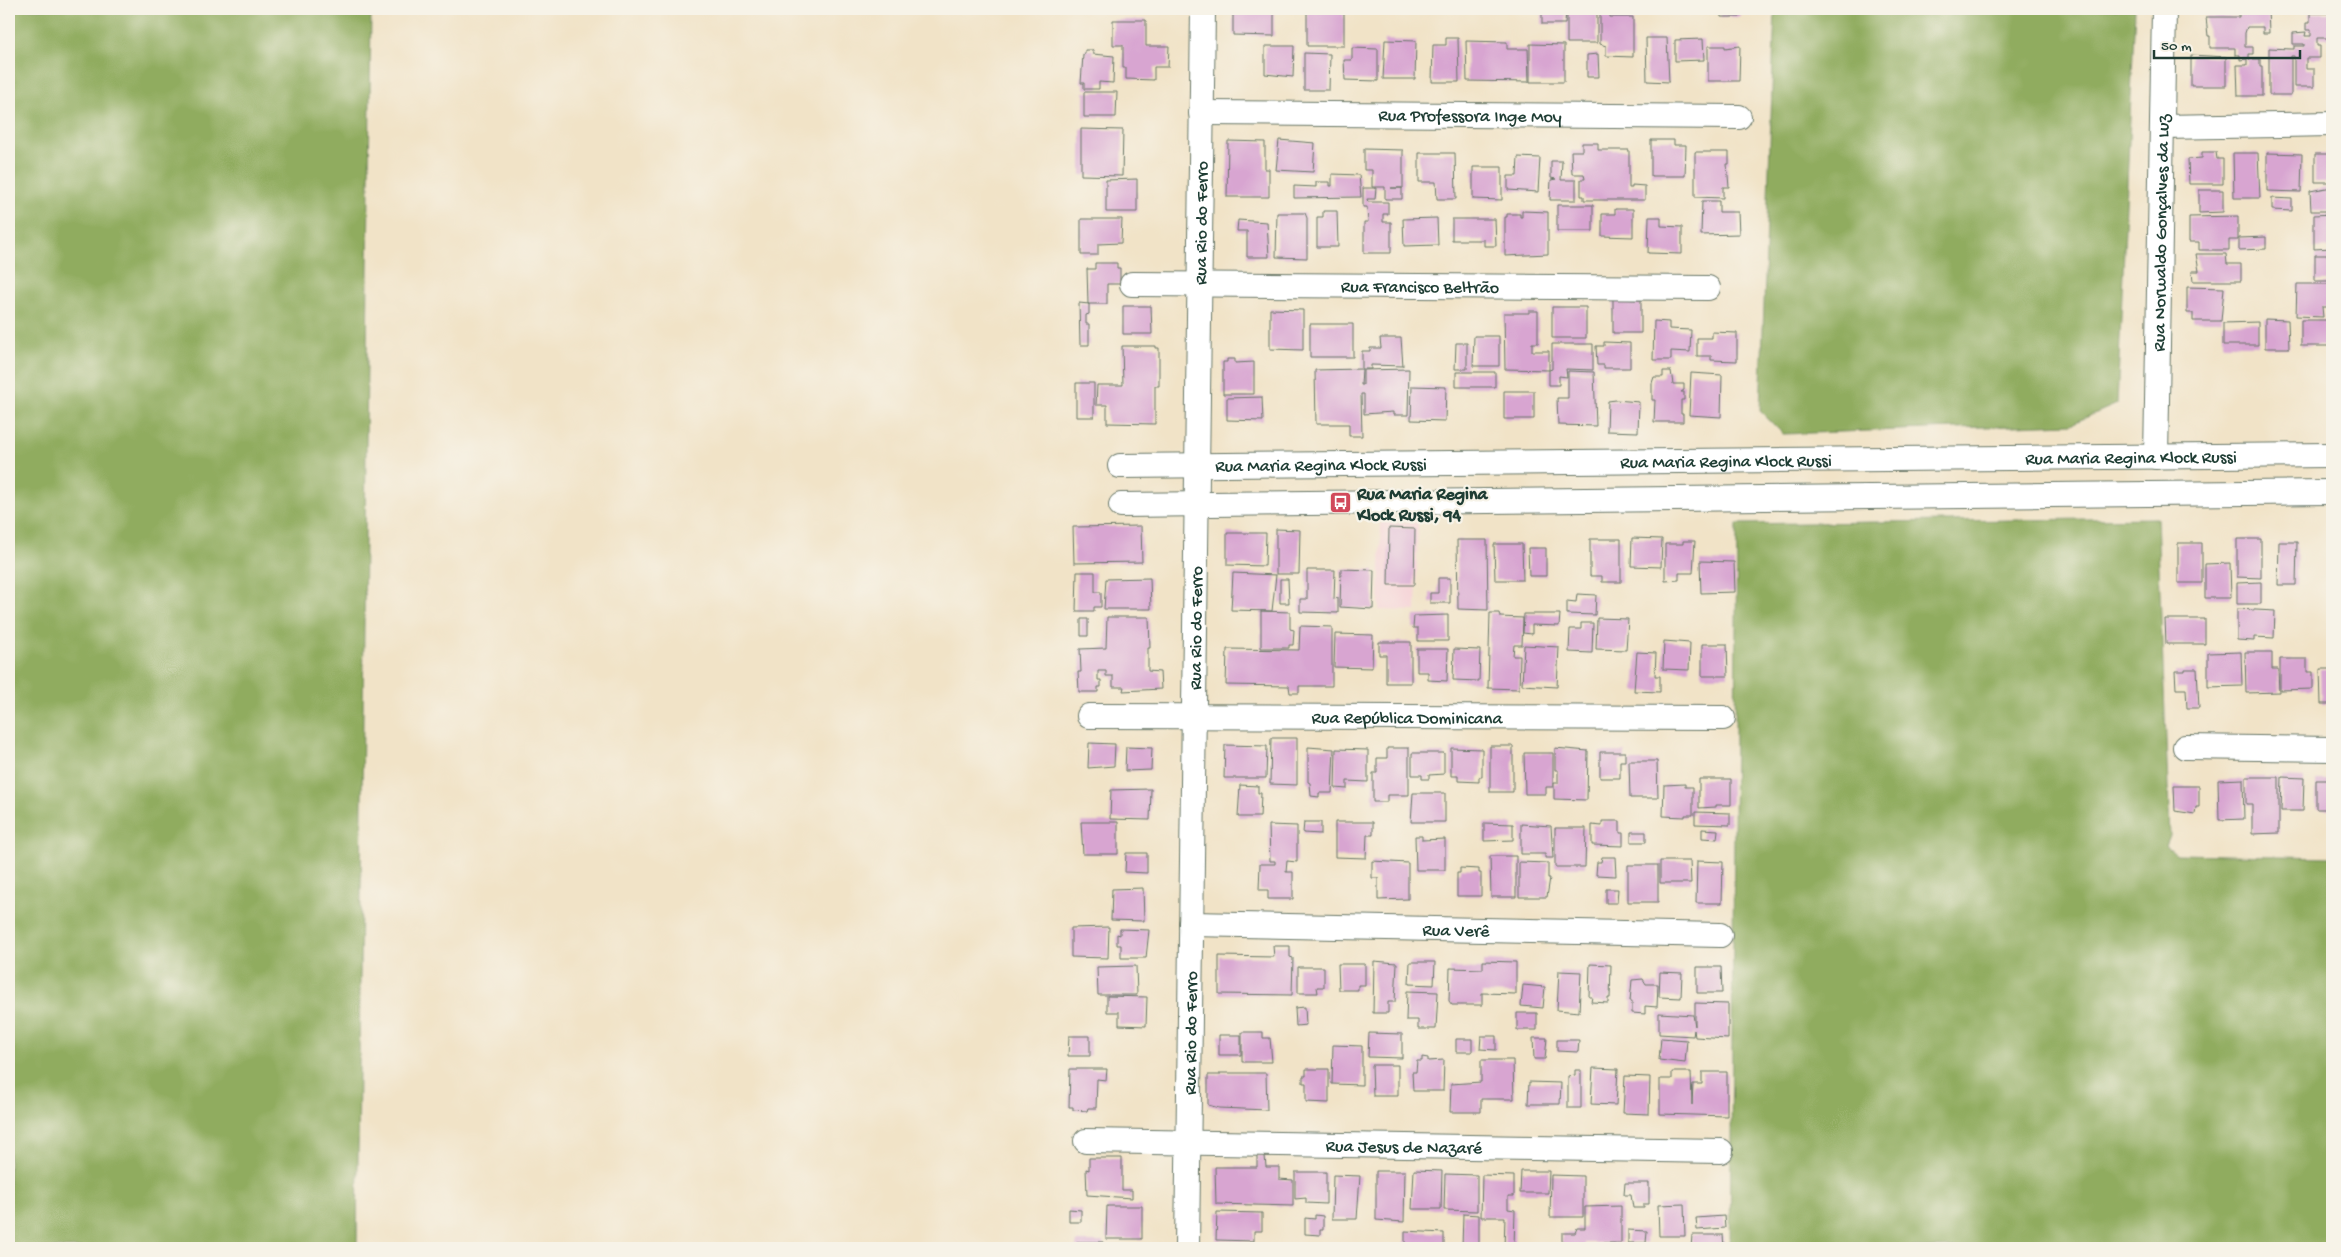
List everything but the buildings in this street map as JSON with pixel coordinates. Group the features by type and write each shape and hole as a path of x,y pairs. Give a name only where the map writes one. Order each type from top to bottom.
{"street":[{"name":"Rua Rio do Ferro","path":"1187,1248 1202,9"},
{"name":"Rua Norwaldo Gonçalves da Luz","path":"2156,457 2164,9"},
{"name":"Rua Professora Inge Moy","path":"1201,113 1739,117"},
{"path":"2162,127 2332,124"},
{"name":"Rua Francisco Beltrão","path":"1132,284 1708,288"},
{"name":"Rua Maria Regina Klock Russi","path":"1120,466 2332,455"},
{"name":"Rua Maria Regina Klock Russi","path":"1121,505 2332,492"},
{"name":"Rua República Dominicana","path":"1089,716 1723,718"},
{"path":"2185,748 2332,748"},
{"name":"Rua Verê","path":"1191,924 1720,936"},
{"name":"Rua Jesus de Nazaré","path":"1086,1141 1721,1151"}],"shaded area":[{"path":"1381,522 1418,523 1416,611 1379,610"}],"green space":[{"path":"9,9 371,9 357,1248 9,1248"},
{"path":"1775,9 2135,9 2117,404 2071,424 1783,434 1760,411"},
{"path":"2157,518 2170,836 2166,846 2177,854 2332,857 2332,1248 1730,1248 1737,524"}],"place":[{"name":"Rua Maria Regina Klock Russi, 94","path":"1341,503"}]}
